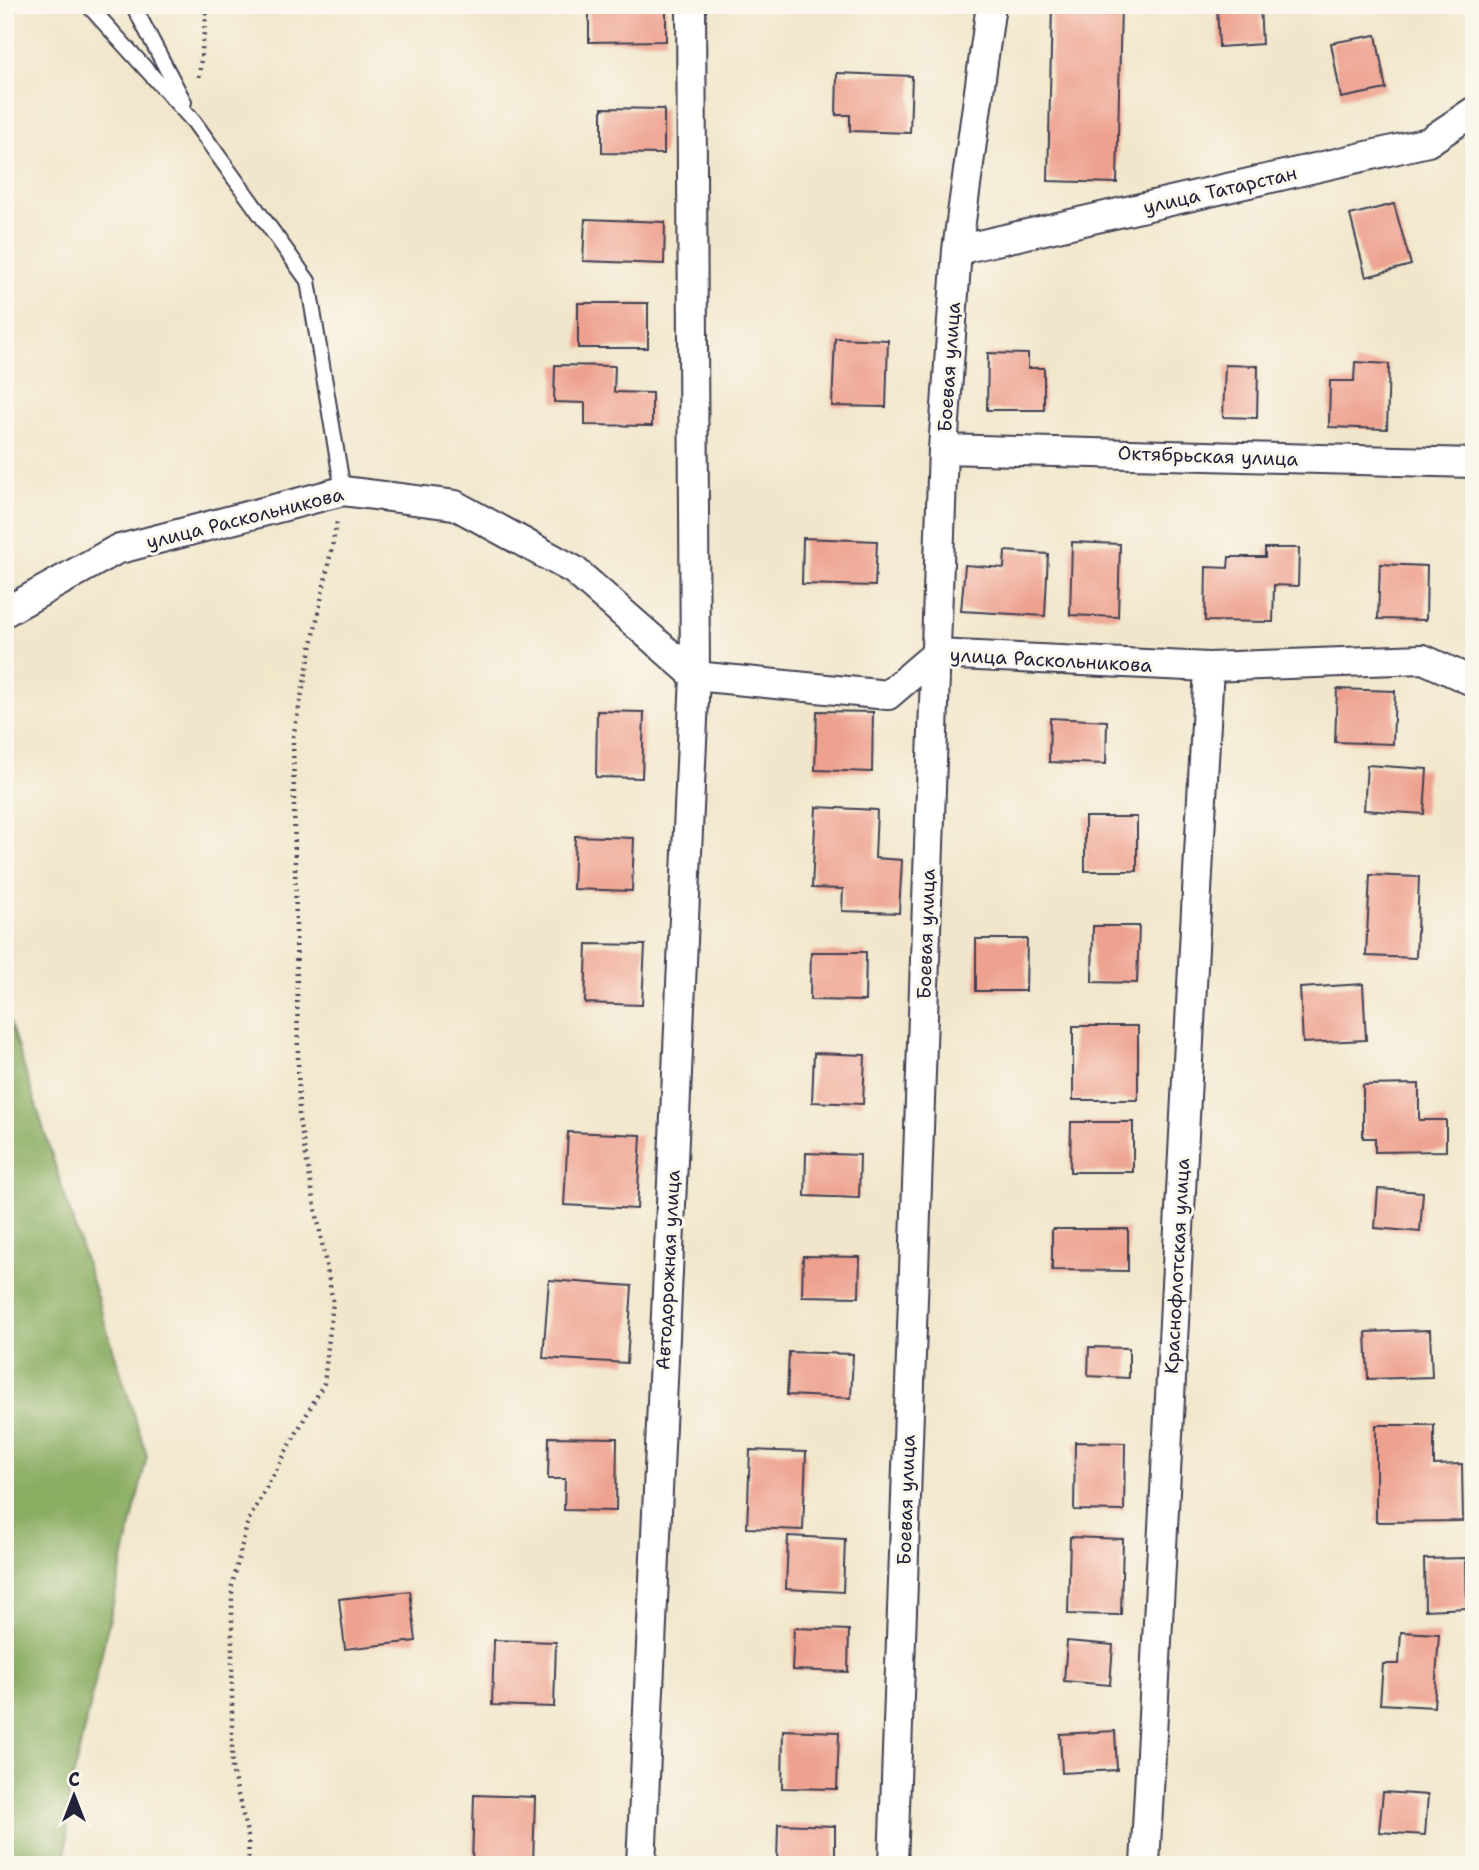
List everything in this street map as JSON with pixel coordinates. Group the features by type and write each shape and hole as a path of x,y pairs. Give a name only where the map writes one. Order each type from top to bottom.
{"street":[{"name":"Автодорожная улица","path":"641,1865 695,676 691,5"},
{"name":"Боевая улица","path":"893,1865 943,449 957,250 991,5"},
{"name":"улица Татарстан","path":"957,250 1428,142 1474,111"},
{"name":"Октябрьская улица","path":"943,449 1474,463"},
{"name":"улица Раскольникова","path":"5,612 116,550 343,491 455,505 574,570 695,676 888,695 936,654 1209,667 1423,659 1474,682"},
{"name":"Краснофлотская улица","path":"1144,1865 1209,667"}],"lane":[{"path":"88,5 194,122 308,281 343,491"},
{"path":"133,5 194,122"}],"path":[{"path":"194,122 207,5"},
{"path":"249,1865 248,1837 232,1769 232,1585 248,1521 324,1383 333,1302 299,1119 293,737 343,491"}],"green space":[{"path":"5,1007 147,1456 69,1796 66,1865 5,1865"}],"building":[{"path":"589,5 666,5 666,41 589,42"},
{"path":"1052,5 1121,5 1117,183 1048,181"},
{"path":"1217,5 1260,5 1262,44 1219,47"},
{"path":"1376,35 1386,89 1341,98 1331,43"},
{"path":"837,73 912,76 910,133 850,131 850,115 836,115"},
{"path":"602,108 664,109 664,154 602,153"},
{"path":"1394,204 1411,265 1366,277 1350,215"},
{"path":"585,219 665,222 664,264 583,261"},
{"path":"578,303 648,303 648,348 578,348"},
{"path":"835,338 888,340 886,407 832,406"},
{"path":"988,353 1028,354 1028,368 1044,368 1044,410 987,410"},
{"path":"1355,362 1389,364 1387,429 1329,427 1330,381 1354,381"},
{"path":"555,365 615,366 614,392 652,393 652,426 585,425 585,403 554,402"},
{"path":"1225,365 1258,366 1257,418 1223,417"},
{"path":"803,538 877,541 875,586 802,584"},
{"path":"1072,542 1120,544 1118,617 1070,615"},
{"path":"1265,548 1299,548 1298,586 1274,585 1273,622 1205,621 1206,567 1228,568 1229,557 1265,557"},
{"path":"1005,551 1048,554 1045,616 961,611 965,565 1004,568"},
{"path":"1380,564 1427,566 1426,620 1378,619"},
{"path":"1337,689 1395,691 1393,744 1335,742"},
{"path":"597,711 644,712 642,778 596,777"},
{"path":"817,711 873,712 872,772 815,770"},
{"path":"1050,718 1107,721 1106,764 1049,762"},
{"path":"1367,765 1427,769 1424,814 1364,810"},
{"path":"816,807 877,810 875,858 902,860 899,913 842,911 843,889 812,888"},
{"path":"1085,817 1137,817 1137,871 1085,871"},
{"path":"575,836 634,838 632,891 573,889"},
{"path":"1370,875 1419,877 1416,958 1366,956"},
{"path":"1093,926 1139,926 1137,983 1092,982"},
{"path":"976,939 1027,939 1026,991 976,991"},
{"path":"587,944 645,945 642,1005 585,1003"},
{"path":"811,952 866,952 865,1001 810,1000"},
{"path":"1363,984 1366,1040 1303,1043 1300,988"},
{"path":"1073,1026 1138,1026 1138,1100 1073,1100"},
{"path":"814,1053 865,1055 863,1104 812,1102"},
{"path":"1419,1084 1419,1120 1446,1120 1446,1151 1375,1152 1375,1138 1363,1138 1363,1085"},
{"path":"1071,1122 1133,1122 1133,1172 1070,1172"},
{"path":"568,1132 641,1135 637,1209 564,1205"},
{"path":"806,1153 860,1155 859,1198 805,1196"},
{"path":"1378,1189 1423,1192 1420,1232 1375,1228"},
{"path":"1052,1229 1128,1229 1128,1271 1052,1270"},
{"path":"803,1256 860,1257 859,1297 802,1296"},
{"path":"549,1280 632,1286 627,1363 543,1358"},
{"path":"1430,1330 1432,1377 1368,1379 1366,1332"},
{"path":"1089,1347 1129,1348 1129,1378 1088,1376"},
{"path":"789,1352 853,1354 851,1398 787,1395"},
{"path":"1376,1425 1434,1425 1434,1465 1462,1464 1463,1521 1376,1522"},
{"path":"549,1437 617,1438 616,1511 564,1510 565,1479 548,1479"},
{"path":"1075,1442 1125,1443 1124,1511 1074,1510"},
{"path":"750,1450 806,1452 803,1530 747,1528"},
{"path":"788,1536 845,1539 843,1592 786,1589"},
{"path":"1070,1537 1123,1539 1121,1615 1068,1614"},
{"path":"1466,1558 1467,1608 1425,1610 1424,1559"},
{"path":"410,1591 416,1641 345,1649 339,1599"},
{"path":"794,1628 849,1630 848,1672 792,1670"},
{"path":"1401,1632 1439,1634 1434,1707 1380,1704 1383,1664 1399,1664"},
{"path":"494,1640 556,1642 554,1707 492,1705"},
{"path":"1067,1641 1113,1645 1110,1685 1064,1681"},
{"path":"783,1730 839,1732 837,1789 782,1788"},
{"path":"1115,1731 1117,1770 1062,1773 1060,1734"},
{"path":"1383,1792 1428,1795 1425,1835 1379,1832"},
{"path":"474,1795 535,1797 533,1865 472,1865"},
{"path":"778,1824 835,1826 835,1865 777,1865"}]}
